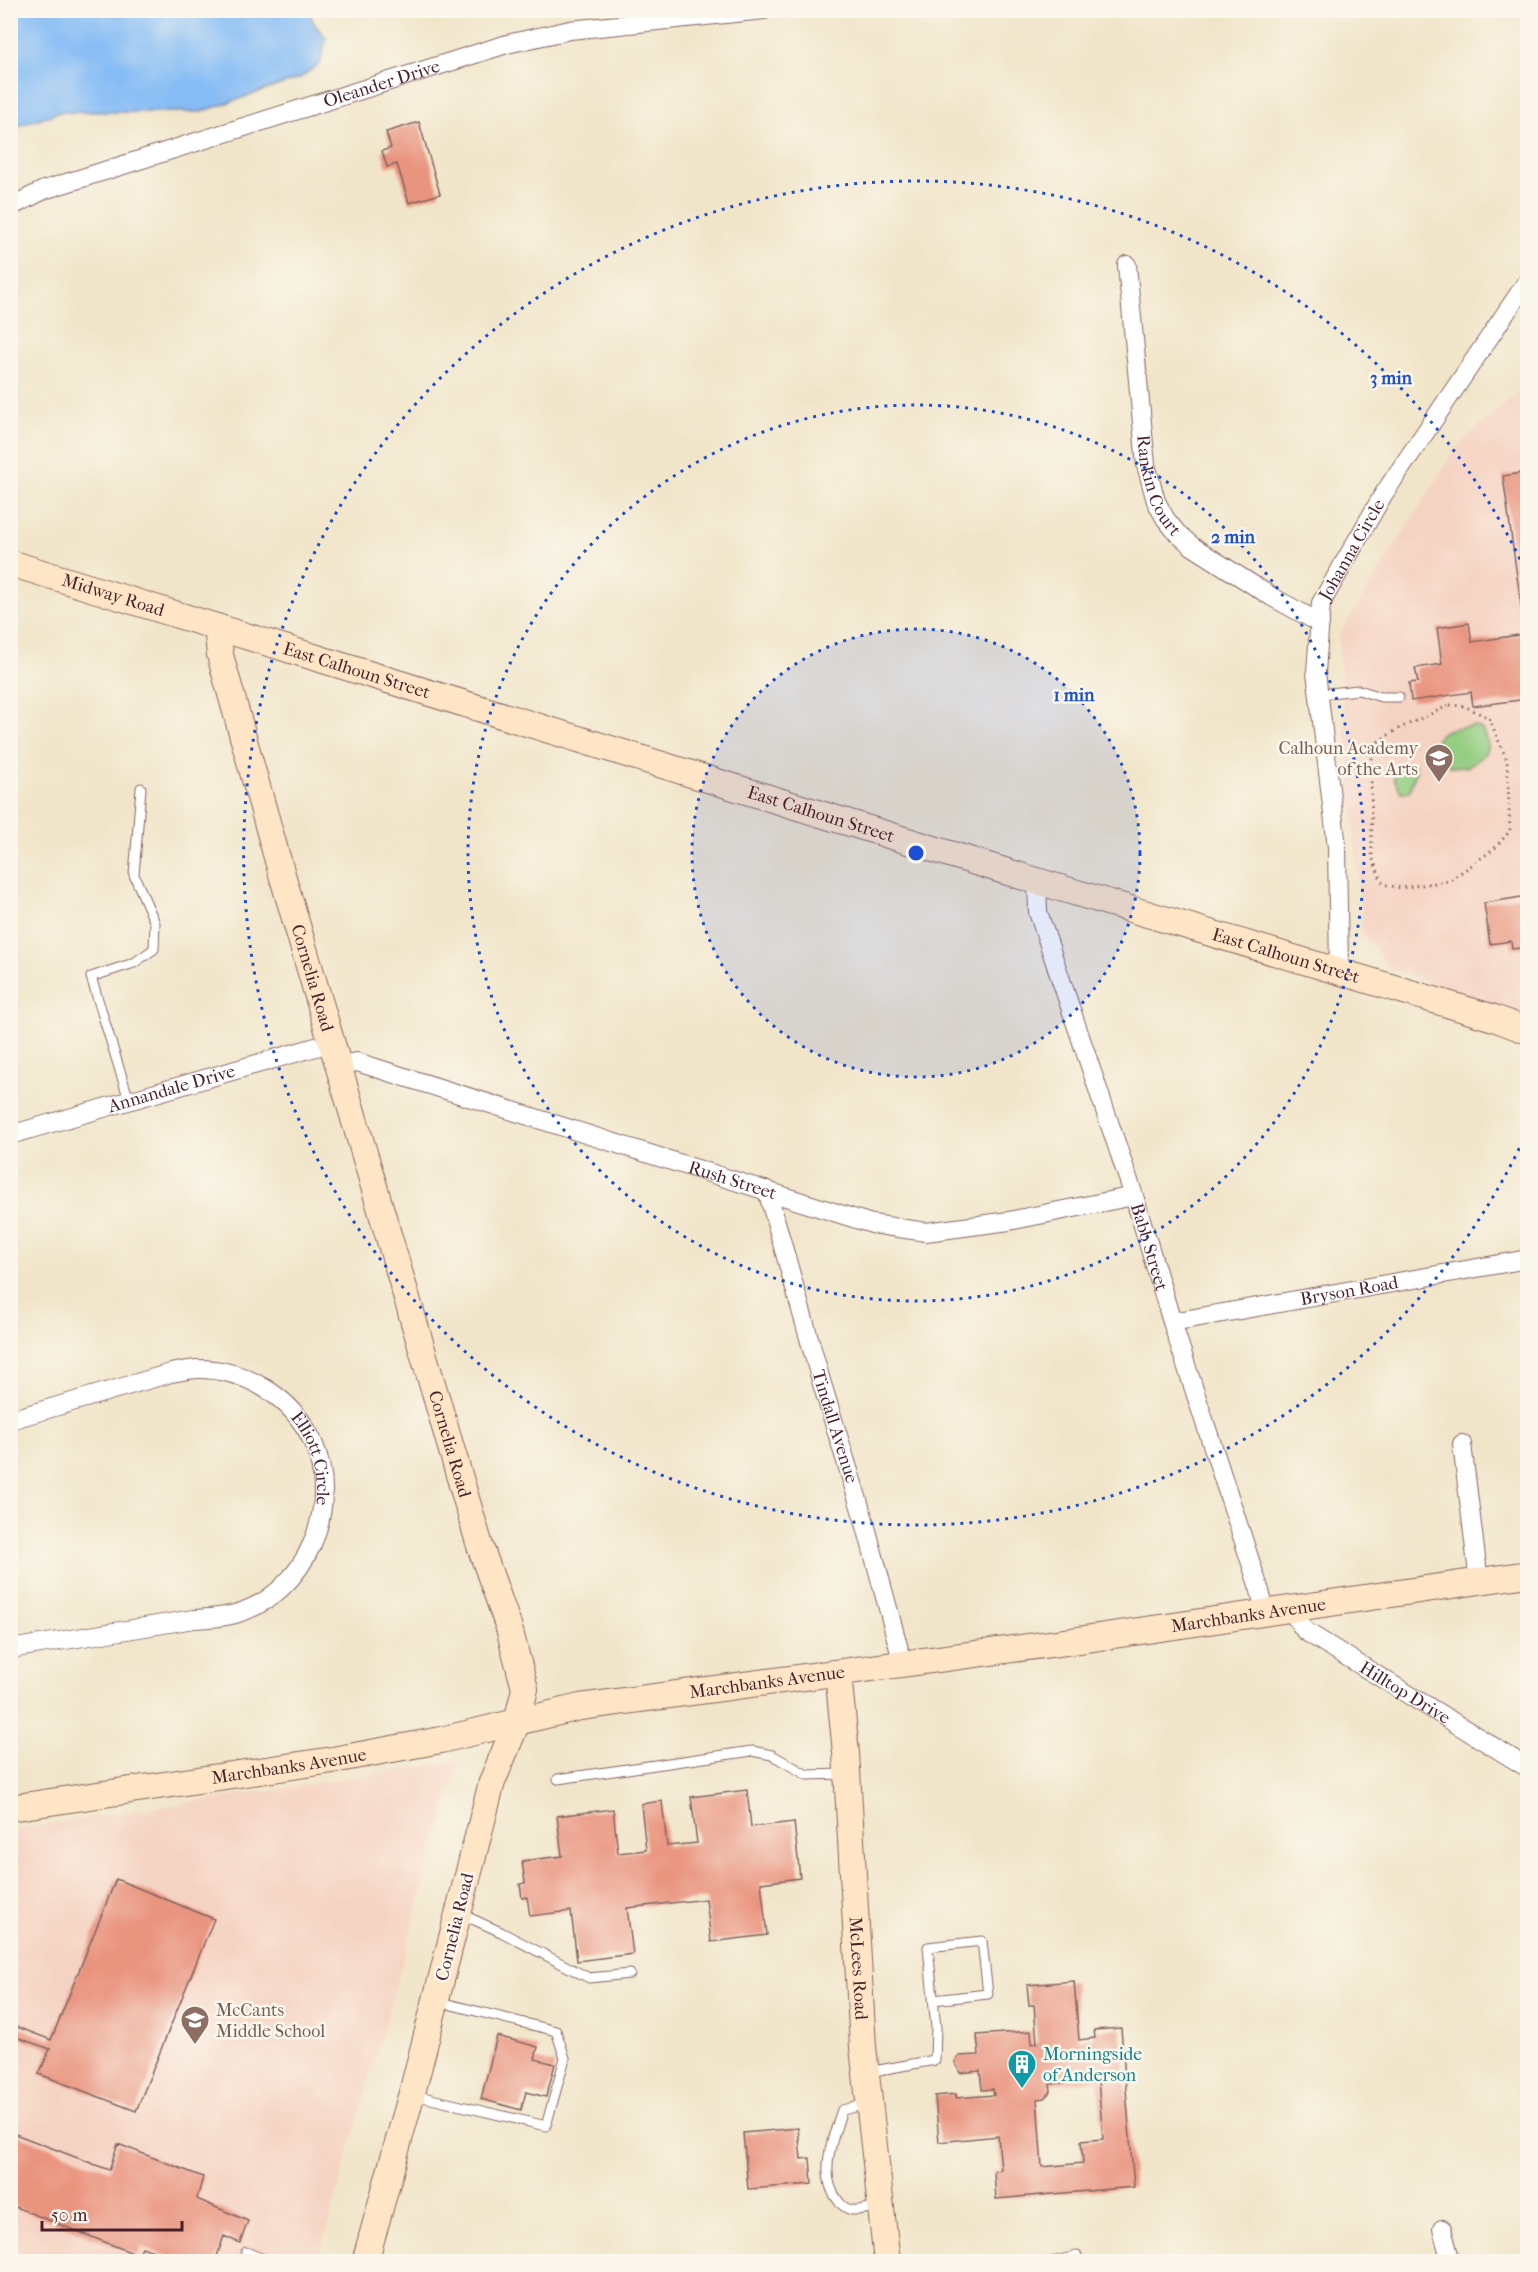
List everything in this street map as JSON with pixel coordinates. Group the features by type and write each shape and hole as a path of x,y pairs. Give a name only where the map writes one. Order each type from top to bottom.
{"street":[{"name":"Oleander Drive","path":"10,207 44,190 507,44 570,30 764,10"},
{"name":"Rankin Court","path":"1127,265 1146,465 1156,501 1170,525 1192,546 1263,592 1320,623"},
{"name":"Johanna Circle","path":"1339,970 1337,847 1316,672 1321,603 1383,495 1527,280"},
{"name":"Midway Road","path":"10,562 217,627"},
{"name":"East Calhoun Street","path":"217,627 1037,881 1339,970 1494,1018 1527,1031"},
{"name":"Cornelia Road","path":"217,627 220,654 276,854 337,1053 477,1534 509,1628 525,1689 517,1722 492,1782 436,2001 365,2262"},
{"name":"Babb Street","path":"1037,881 1038,912 1134,1196 1172,1322 1260,1591 1278,1611"},
{"name":"Annandale Drive","path":"10,1135 129,1100 337,1053"},
{"name":"Rush Street","path":"337,1053 357,1062 872,1224 926,1232 1009,1221 1134,1196"},
{"name":"Tindall Avenue","path":"767,1190 822,1384 865,1523 903,1664"},
{"name":"Bryson Road","path":"1172,1322 1527,1259"},
{"name":"Elliott Circle","path":"10,1420 171,1373 197,1369 220,1372 242,1377 266,1387 296,1417 312,1440 321,1470 322,1490 320,1523 303,1563 290,1580 274,1594 256,1605 236,1614 216,1618 194,1619 10,1649"},
{"path":"1462,1444 1479,1582"},
{"name":"Marchbanks Avenue","path":"10,1808 333,1760 441,1740 580,1707 903,1664 1527,1574"},
{"name":"Hilltop Drive","path":"1278,1611 1305,1631 1527,1768"},
{"name":"McLees Road","path":"838,1673 847,1774 865,2073 886,2262"},
{"path":"1442,2229 1451,2262"}],"lane":[{"path":"1319,694 1359,690 1381,697 1399,697"},
{"path":"129,1100 91,977 134,963 154,949 155,923 134,875 141,788"},
{"path":"558,1779 752,1751 772,1755 807,1775 847,1774"},
{"path":"458,1914 501,1932 589,1978 630,1974"},
{"path":"865,2073 935,2060 936,2028 933,2000 928,1947 982,1941 988,1994 933,2000"},
{"path":"411,2094 546,2126 565,2058 556,2031 436,2001"},
{"path":"869,2103 842,2110 833,2134 828,2163 830,2191 841,2205 852,2210 880,2206"},
{"path":"246,2252 271,2262"},
{"path":"1053,2262 1077,2256 1078,2262"}],"path":[{"path":"1450,705 1464,706 1489,718 1507,760 1510,831 1494,849 1449,881 1400,888 1383,884 1372,857 1371,761 1379,741 1432,712 1450,705"}],"shaded area":[{"name":"Calhoun Academy of the Arts","path":"1527,383 1527,1019 1390,969 1362,932 1338,637 1456,448"},
{"name":"McCants Middle School","path":"459,1761 318,2261 11,2262 11,1830"}],"green space":[{"path":"1475,726 1482,729 1488,744 1485,754 1467,767 1452,767 1436,757 1431,750 1443,732 1453,728"},
{"path":"1409,762 1415,766 1416,771 1409,792 1401,792 1394,779 1397,766"}],"water":[{"path":"11,10 308,11 315,25 326,38 320,63 300,78 201,112 59,112 11,128"}],"building":[{"path":"419,122 440,194 409,203 397,164 387,167 382,151 391,148 386,132"},
{"path":"1528,472 1528,699 1473,706 1471,692 1411,701 1409,683 1418,682 1415,668 1442,664 1437,628 1469,623 1472,642 1525,634 1503,476"},
{"path":"1528,896 1528,947 1512,949 1511,941 1490,944 1484,903"},
{"path":"747,1790 751,1827 794,1822 800,1878 761,1883 767,1935 711,1942 706,1899 627,1908 633,1954 577,1961 571,1911 530,1916 527,1897 522,1898 520,1884 525,1883 522,1861 562,1856 557,1816 613,1809 618,1853 646,1850 641,1804 662,1801 667,1846 697,1843 691,1797"},
{"path":"116,1879 214,1919 136,2111 39,2074 50,2049 10,2035 10,2024 51,2040"},
{"name":"Morningside of Anderson","path":"1074,1981 1079,2040 1095,2038 1094,2030 1121,2028 1134,2187 996,2199 994,2171 1001,2170 998,2136 939,2142 935,2096 956,2094 956,2098 994,2095 993,2089 982,2090 980,2071 960,2073 955,2062 959,2056 979,2055 977,2035 1031,2031 1032,2044 1037,2043 1034,2005 1029,2005 1027,1985","holes":["1098,2080 1103,2139 1081,2141 1083,2163 1042,2167 1037,2099 1044,2098 1051,2091 1050,2084"]},
{"path":"497,2036 538,2047 535,2059 555,2064 546,2097 526,2092 521,2110 481,2099"},
{"path":"798,2128 801,2159 810,2158 812,2184 748,2189 743,2133"},
{"path":"10,2132 109,2170 118,2144 203,2177 197,2199 248,2221 240,2243 224,2236 215,2262 184,2262 142,2247 138,2255 10,2205"}],"place":[{"name":"Calhoun Academy of the Arts","path":"1439,784"},
{"name":"McCants Middle School","path":"195,2046"},
{"name":"Morningside of Anderson","path":"1022,2090"}]}
